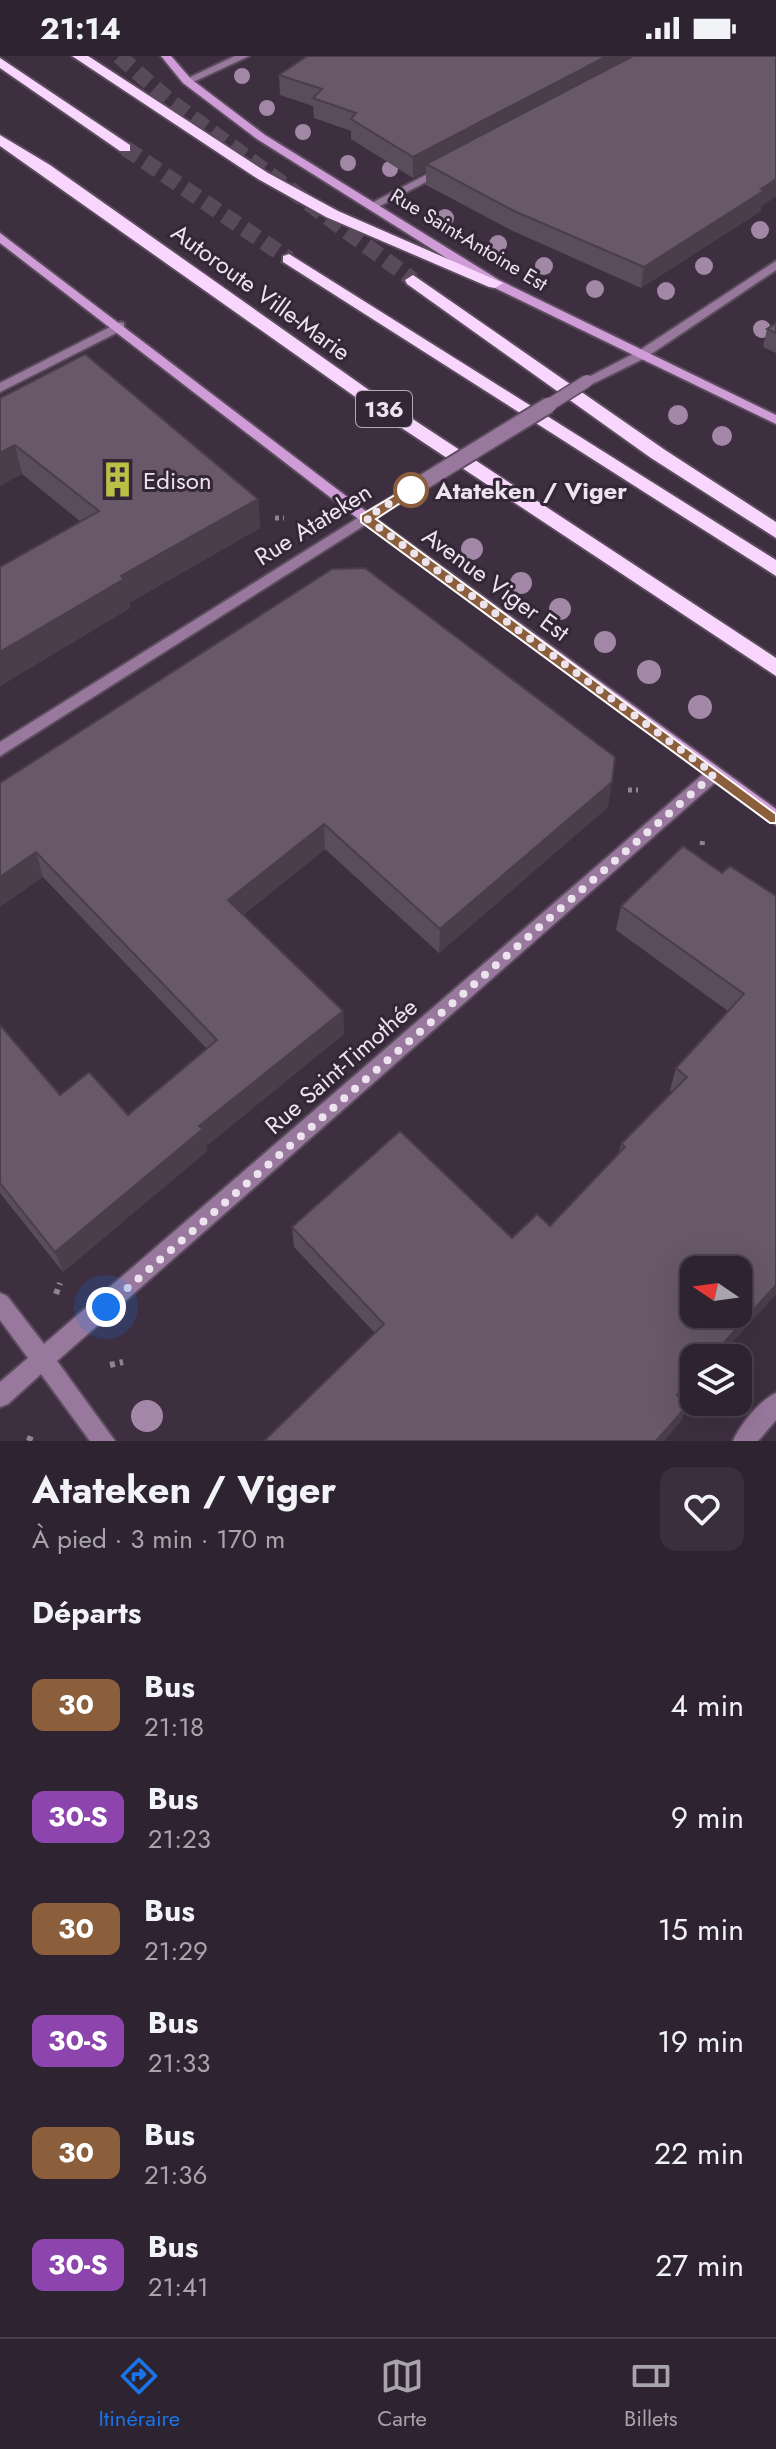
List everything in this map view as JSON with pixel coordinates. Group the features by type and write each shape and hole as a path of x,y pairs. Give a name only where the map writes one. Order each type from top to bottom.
{"highway":[{"path":"79,56 276,184 332,214 495,283"},
{"path":"0,62 125,148"},
{"name":"Autoroute Ville-Marie","path":"0,139 370,399 776,668"},
{"name":"Autoroute Ville-Marie","path":"289,259 776,569"},
{"path":"413,280 658,454 776,531"}],"main road":[{"name":"Rue Saint-Antoine Est","path":"166,56 187,81 261,137 495,283 776,420"},
{"name":"Avenue Viger Est","path":"0,237 120,326 366,518 776,818"}],"street":[{"path":"187,81 244,56"},
{"path":"372,206 451,165"},
{"name":"Rue Atateken","path":"0,750 587,381 641,355 776,265"},
{"path":"0,388 120,326"},
{"name":"Rue Saint-Timothée","path":"0,1396 714,774"},
{"path":"0,1303 104,1441"},
{"path":"744,1441 776,1404"}],"path":[{"path":"275,518 284,518"},
{"path":"628,790 638,790"},
{"path":"56,1294 60,1283"},
{"path":"110,1365 123,1362"}],"building":[{"path":"307,56 607,56 413,157 351,119 356,113 313,98 322,89 279,75"},
{"path":"633,56 776,56 776,179 761,189 765,190 644,267 514,211 426,164"},
{"path":"776,323 776,333 767,329"},
{"path":"85,354 258,499 121,576 124,579 0,652 0,567 99,511 15,445 0,453 0,398"},
{"path":"365,568 615,757 612,782 440,929 324,824 228,900 343,1011 199,1126 203,1129 55,1252 0,1183 0,1025 60,1095 89,1072 128,1115 217,1040 36,852 0,877 0,783 332,569"},
{"path":"683,846 722,873 730,866 776,896 776,1285 752,1312 752,1256 680,1256 680,1328 737,1328 723,1344 680,1344 680,1392 677,1395 680,1398 680,1414 656,1441 264,1441 384,1324 292,1227 400,1131 512,1238 537,1214 550,1226 625,1147 621,1144 687,1077 676,1068 744,994 621,906"}],"tunnel":[{"path":"119,56 170,101 413,280"},
{"path":"125,148 289,259"}],"bus line":[{"name":"30","path":"412,489 366,518 776,818"}],"place":[{"name":"Edison","path":"117,480"},
{"name":"Atateken / Viger","path":"411,490"}],"route":[{"path":"106,1307 714,774 366,518 411,490"}]}
